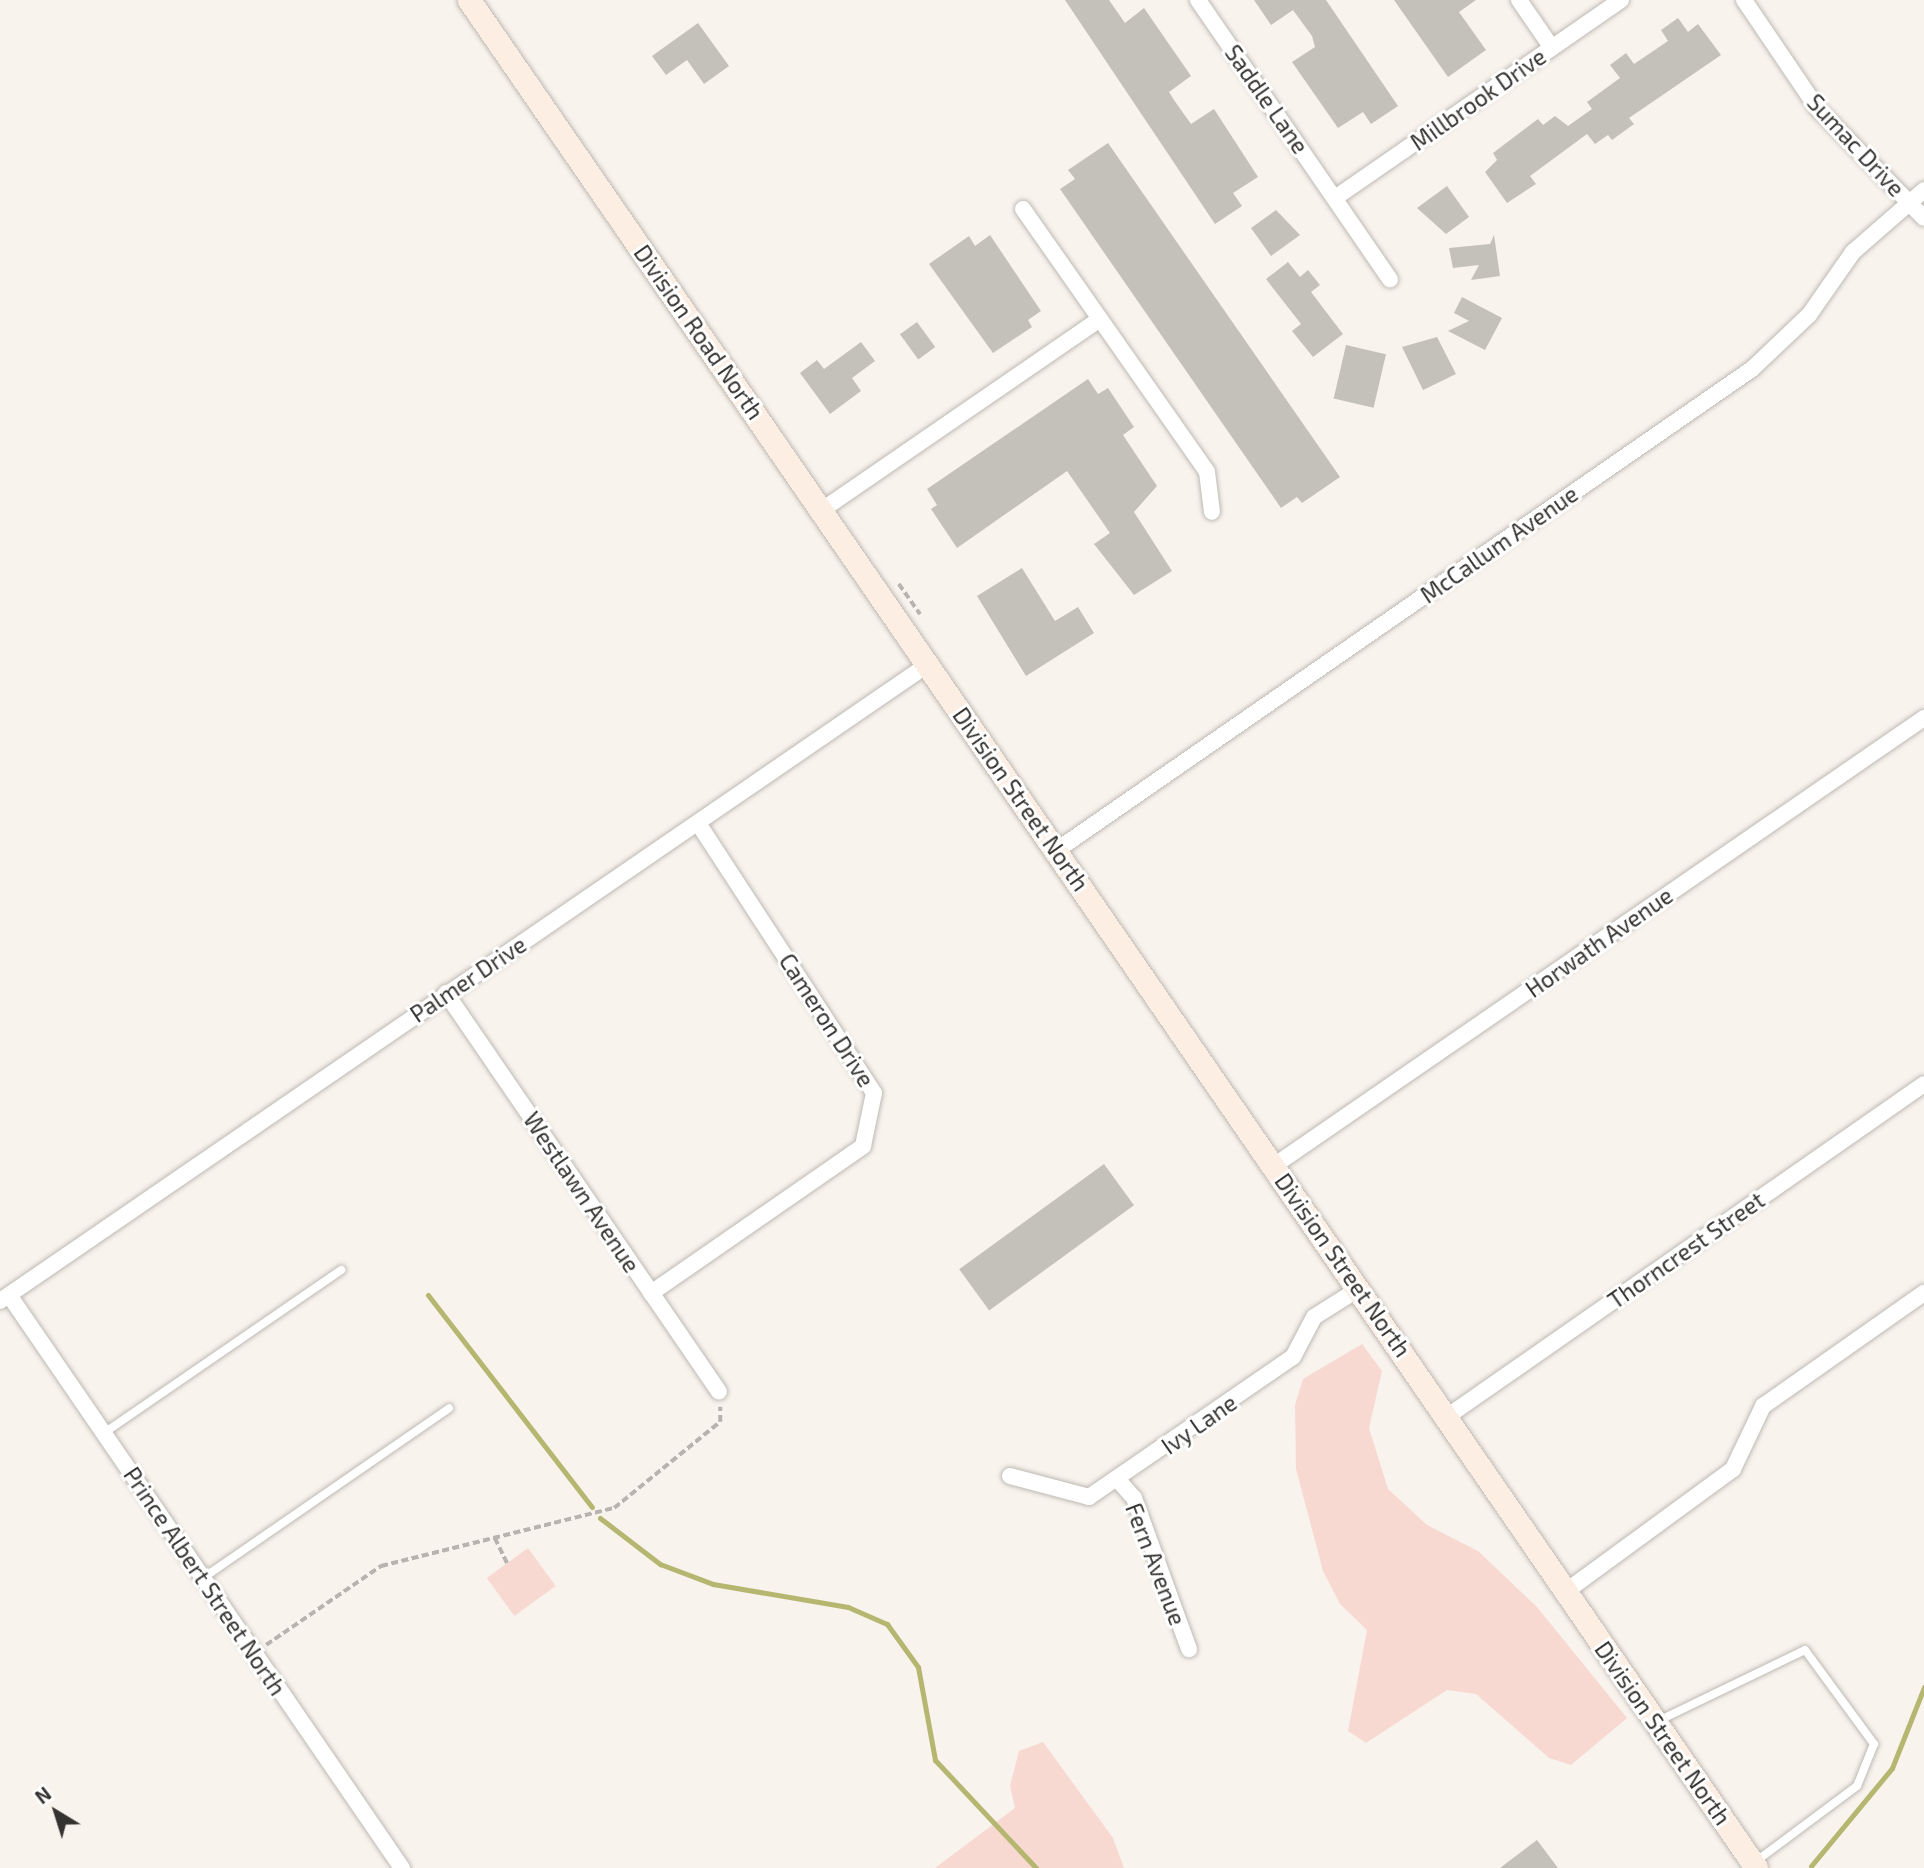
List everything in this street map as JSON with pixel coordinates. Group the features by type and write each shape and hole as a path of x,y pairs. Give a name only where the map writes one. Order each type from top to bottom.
{"main road":[{"name":"Division Road North","path":"469,0 927,665"},
{"name":"Division Street North","path":"927,665 1360,1288 1754,1866"}],"street":[{"name":"Saddle Lane","path":"1198,0 1390,279"},
{"path":"1519,0 1552,48"},
{"name":"Millbrook Drive","path":"1335,198 1621,0"},
{"name":"Sumac Drive","path":"1744,0 1817,108 1924,218"},
{"name":"McCallum Avenue","path":"1058,850 1752,369 1809,315 1853,252 1908,201 1924,190"},
{"path":"1023,209 1207,472 1212,512"},
{"path":"822,510 1100,319"},
{"name":"Palmer Drive","path":"4,1298 446,993 701,826 927,665"},
{"name":"Horwath Avenue","path":"1275,1166 1924,718"},
{"name":"Cameron Drive","path":"651,1293 863,1146 874,1093 701,826"},
{"name":"Westlawn Avenue","path":"446,993 719,1391"},
{"name":"Thorncrest Street","path":"1448,1416 1924,1084"},
{"name":"Ivy Lane","path":"1010,1476 1089,1497 1119,1481 1293,1357 1314,1317 1360,1288"},
{"path":"1565,1592 1732,1469 1762,1406 1924,1293"},
{"name":"Prince Albert Street North","path":"4,1298 104,1433 402,1868"},
{"name":"Fern Avenue","path":"1119,1481 1134,1498 1189,1649"}],"lane":[{"path":"104,1433 341,1270"},
{"path":"203,1578 449,1408"},
{"path":"1655,1723 1689,1712 1804,1650 1874,1744 1857,1786 1754,1866"}],"path":[{"path":"254,1653 381,1566 614,1508 720,1422 719,1391"},
{"path":"495,1538 507,1563"}],"shaded area":[{"path":"1362,1344 1382,1371 1369,1428 1388,1489 1427,1525 1478,1551 1537,1607 1627,1718 1571,1765 1549,1758 1476,1694 1447,1690 1366,1743 1348,1731 1367,1630 1340,1604 1323,1571 1296,1469 1295,1405 1303,1379"},
{"path":"528,1548 556,1586 514,1616 487,1578"},
{"path":"1043,1742 1113,1838 1124,1868 935,1868 1015,1808 1010,1786 1019,1751"}],"building":[{"path":"1065,0 1109,0 1125,23 1144,8 1191,76 1169,92 1174,100 1191,124 1214,109 1258,177 1233,193 1242,206 1215,224"},
{"path":"1254,0 1326,0 1398,106 1371,124 1363,112 1338,128 1292,62 1315,47 1312,36 1293,10 1271,25"},
{"path":"1394,0 1476,0 1459,12 1486,50 1448,77"},
{"path":"1678,18 1688,32 1698,24 1721,55 1629,118 1634,124 1612,140 1608,135 1595,144 1587,134 1530,176 1536,184 1507,203 1485,172 1497,160 1493,153 1538,119 1543,125 1555,116 1568,126 1592,109 1587,102 1620,78 1610,65 1626,53 1634,64 1668,41 1661,30"},
{"path":"698,23 729,66 704,84 687,60 666,75 652,56"},
{"path":"1108,143 1340,477 1302,503 1297,497 1281,508 1060,189 1075,179 1068,170"},
{"path":"1447,186 1469,217 1446,234 1417,208"},
{"path":"1276,210 1300,235 1271,256 1251,228"},
{"path":"990,235 1041,311 1028,320 1032,327 993,353 929,264 969,236 975,246"},
{"path":"1494,235 1500,276 1471,280 1479,265 1453,268 1449,248 1490,244"},
{"path":"1288,262 1300,277 1308,270 1320,285 1311,292 1343,334 1313,357 1292,331 1301,324 1266,279"},
{"path":"1462,297 1502,318 1485,350 1448,331 1469,321 1454,313"},
{"path":"917,322 935,347 918,359 900,334"},
{"path":"1437,337 1456,374 1423,390 1402,347"},
{"path":"861,342 875,361 852,378 861,391 830,414 800,373 817,360 824,369"},
{"path":"1346,345 1386,354 1374,408 1334,399"},
{"path":"1088,379 1098,394 1108,388 1134,427 1123,435 1157,486 1134,512 1172,571 1134,595 1094,544 1110,533 1067,471 957,548 931,509 937,505 927,489"},
{"path":"1022,568 1055,621 1078,607 1094,633 1026,676 977,596"},
{"path":"1104,1164 1134,1205 989,1310 959,1269"},
{"path":"1537,1840 1558,1868 1500,1868"}],"waterway":[{"path":"428,1295 592,1507"},
{"path":"600,1518 660,1564 713,1584 848,1607 887,1624 918,1667 935,1760 1036,1868"},
{"path":"1811,1866 1892,1768 1924,1687"}]}
